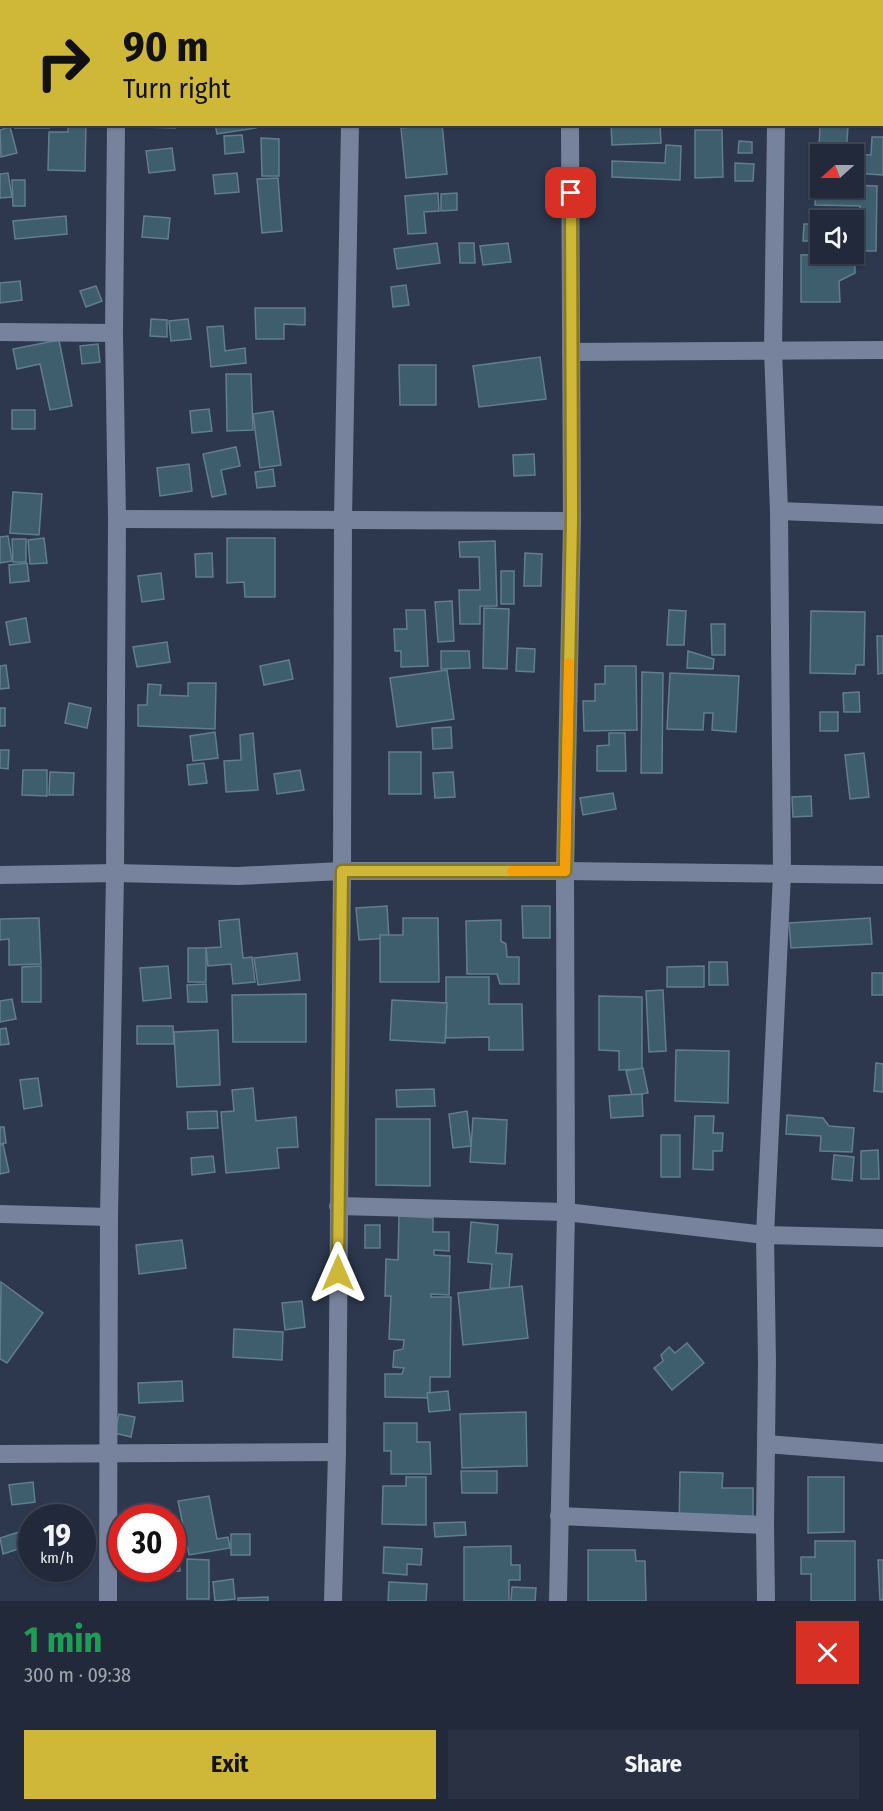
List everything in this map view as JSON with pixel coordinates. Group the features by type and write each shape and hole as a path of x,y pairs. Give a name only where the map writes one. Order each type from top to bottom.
{"street":[{"path":"108,1601 109,1217 115,873 117,519 114,333 116,126"},
{"path":"333,1601 337,1452 343,519 350,126"},
{"path":"558,1601 566,1212 565,871 572,521 570,126"},
{"path":"766,1601 765,1235 782,874 778,511 773,350 776,126"},
{"path":"0,332 114,333"},
{"path":"572,352 883,350"},
{"path":"778,511 883,514"},
{"path":"117,519 572,521"},
{"path":"0,875 115,873 238,876 342,871 565,871 883,875"},
{"path":"338,1206 566,1212 765,1235 883,1238"},
{"path":"0,1214 109,1217"},
{"path":"766,1444 883,1453"},
{"path":"0,1454 337,1452"},
{"path":"559,1516 765,1525"}],"building":[{"path":"15,126 49,126 49,128 15,128"},
{"path":"68,126 86,126 85,171 48,170 49,132 68,132"},
{"path":"175,126 175,128 145,127"},
{"path":"215,126 256,126 256,128 217,134"},
{"path":"442,126 447,174 406,178 401,128"},
{"path":"611,126 660,126 661,143 612,145"},
{"path":"820,126 848,127 847,144 819,144"},
{"path":"10,127 17,153 1,157 0,130"},
{"path":"695,130 722,130 723,177 695,178"},
{"path":"242,135 244,152 225,154 224,136"},
{"path":"872,137 883,137 883,175 864,174 864,155 871,155"},
{"path":"261,138 279,139 279,176 262,176"},
{"path":"739,141 752,142 752,153 738,153"},
{"path":"666,145 681,146 680,180 612,177 612,161 665,163"},
{"path":"172,148 175,170 149,173 146,151"},
{"path":"735,163 754,164 753,181 735,181"},
{"path":"8,173 12,197 0,198 0,174"},
{"path":"237,173 239,192 215,194 213,175"},
{"path":"278,178 282,231 262,233 257,179"},
{"path":"12,180 25,180 25,206 13,206"},
{"path":"864,185 877,186 876,251 864,251 864,210 860,210 860,206 815,205 815,198 864,198"},
{"path":"438,193 439,211 424,212 426,233 408,234 405,196"},
{"path":"457,193 457,210 441,211 441,194"},
{"path":"66,216 67,234 15,239 13,221"},
{"path":"144,216 170,218 168,239 142,237"},
{"path":"804,224 810,224 810,241 803,241"},
{"path":"437,243 440,263 397,269 394,249"},
{"path":"459,243 474,243 475,263 460,263"},
{"path":"508,243 511,262 483,265 480,246"},
{"path":"801,255 810,255 810,264 855,264 855,273 839,281 840,302 801,302"},
{"path":"20,281 22,300 0,303 0,283"},
{"path":"406,285 409,305 393,307 391,287"},
{"path":"96,286 102,301 86,307 80,291"},
{"path":"255,308 305,308 305,325 284,324 284,339 256,339"},
{"path":"151,319 167,320 167,337 150,336"},
{"path":"188,319 191,339 171,341 169,321"},
{"path":"223,326 225,351 245,348 246,363 211,367 207,327"},
{"path":"59,340 72,406 50,410 40,364 17,369 13,349"},
{"path":"98,344 100,362 82,364 80,346"},
{"path":"540,357 546,399 479,407 473,366"},
{"path":"399,365 436,365 436,405 400,405"},
{"path":"226,374 251,374 253,430 227,431"},
{"path":"209,409 212,431 192,433 190,411"},
{"path":"12,410 35,410 35,429 12,429"},
{"path":"273,411 281,465 260,468 253,414"},
{"path":"236,447 240,466 221,470 226,494 212,497 203,454"},
{"path":"534,454 535,475 514,476 513,455"},
{"path":"189,464 192,491 160,496 157,468"},
{"path":"273,469 275,486 257,488 255,472"},
{"path":"13,492 42,494 39,535 10,533"},
{"path":"8,536 12,561 0,563 0,537"},
{"path":"44,538 47,563 30,564 28,540"},
{"path":"227,538 275,538 275,597 245,597 244,582 227,583"},
{"path":"12,539 26,539 26,562 13,562"},
{"path":"495,541 497,606 480,606 480,624 460,624 459,590 480,590 479,557 460,557 459,542"},
{"path":"212,553 213,577 196,577 195,554"},
{"path":"525,553 542,554 541,586 524,586"},
{"path":"27,563 29,581 10,583 9,565"},
{"path":"501,571 514,571 514,604 501,604"},
{"path":"161,573 164,599 142,602 138,576"},
{"path":"452,601 454,641 438,642 435,602"},
{"path":"484,608 509,609 507,669 483,668"},
{"path":"406,610 425,610 428,666 401,667 401,651 395,651 394,629 407,629"},
{"path":"669,610 686,611 684,645 667,645"},
{"path":"811,611 865,612 864,665 856,665 855,674 810,673"},
{"path":"26,618 30,642 10,645 6,622"},
{"path":"711,624 725,624 725,655 712,655"},
{"path":"877,636 883,636 883,673 878,674"},
{"path":"167,642 170,662 137,667 133,647"},
{"path":"517,648 535,649 534,672 516,671"},
{"path":"441,651 469,651 470,668 441,669"},
{"path":"688,651 714,659 713,669 687,668"},
{"path":"289,660 293,679 264,685 260,666"},
{"path":"6,665 9,688 0,689 0,666"},
{"path":"605,666 636,666 637,730 584,731 583,701 595,701 595,684 605,684"},
{"path":"447,670 454,719 397,727 390,678"},
{"path":"642,672 663,673 662,773 641,773"},
{"path":"670,673 739,676 736,732 712,730 713,713 704,713 703,730 667,729"},
{"path":"188,683 216,683 215,729 138,726 138,705 147,705 148,684 161,685 160,695 188,696"},
{"path":"859,692 860,712 844,712 843,693"},
{"path":"69,703 91,708 87,728 65,723"},
{"path":"0,708 5,708 5,726 0,726"},
{"path":"820,712 838,712 838,731 820,731"},
{"path":"451,727 452,748 433,749 432,728"},
{"path":"215,732 218,758 193,761 190,736"},
{"path":"253,733 258,790 226,792 224,761 241,760 240,735"},
{"path":"609,733 625,733 626,771 597,771 597,746 609,745"},
{"path":"0,750 9,750 8,769 0,768"},
{"path":"389,752 421,752 421,794 389,794"},
{"path":"864,753 869,797 850,799 845,755"},
{"path":"204,763 207,783 189,785 187,765"},
{"path":"23,770 47,770 47,796 22,795"},
{"path":"300,770 304,790 277,794 274,774"},
{"path":"50,772 74,773 73,795 49,795"},
{"path":"453,772 455,797 435,798 433,773"},
{"path":"613,793 616,809 583,815 580,798"},
{"path":"811,796 812,816 793,817 792,797"},
{"path":"387,906 389,938 359,940 356,908"},
{"path":"522,906 550,906 550,938 523,938"},
{"path":"39,918 41,964 9,965 9,939 0,940 0,919"},
{"path":"403,918 438,918 439,982 380,982 380,935 403,935"},
{"path":"870,918 872,944 791,948 789,923"},
{"path":"239,919 243,958 252,957 255,982 233,984 231,964 208,966 206,948 221,947 219,921"},
{"path":"501,920 501,941 506,944 507,957 519,957 519,984 500,984 497,974 467,974 466,921"},
{"path":"188,948 206,948 206,982 188,982"},
{"path":"297,953 300,980 258,985 254,958"},
{"path":"709,962 727,962 728,985 709,985"},
{"path":"41,966 41,1002 22,1002 22,967"},
{"path":"168,966 171,998 143,1001 140,968"},
{"path":"704,966 704,987 667,987 667,967"},
{"path":"872,973 883,973 883,995 872,995"},
{"path":"446,977 489,977 489,1004 522,1004 523,1050 489,1050 489,1037 446,1038"},
{"path":"206,984 207,1002 188,1002 187,985"},
{"path":"663,990 666,1051 649,1052 646,991"},
{"path":"306,994 306,1042 233,1042 232,995"},
{"path":"599,996 642,997 642,1069 619,1070 619,1051 599,1050"},
{"path":"12,999 16,1019 0,1022 0,1001"},
{"path":"392,1000 447,1003 445,1043 390,1040"},
{"path":"137,1026 173,1026 174,1044 137,1044"},
{"path":"6,1028 9,1044 0,1045 0,1029"},
{"path":"218,1030 220,1085 177,1087 174,1032"},
{"path":"676,1050 729,1051 728,1103 675,1101"},
{"path":"876,1063 883,1064 883,1092 874,1091"},
{"path":"643,1068 648,1093 632,1096 626,1071"},
{"path":"38,1078 42,1106 24,1109 20,1080"},
{"path":"253,1088 256,1121 296,1117 298,1147 277,1148 279,1168 226,1173 221,1112 234,1111 232,1090"},
{"path":"434,1089 435,1106 397,1107 396,1090"},
{"path":"642,1094 643,1116 611,1118 609,1096"},
{"path":"217,1111 218,1128 188,1129 187,1112"},
{"path":"467,1111 471,1146 453,1148 449,1114"},
{"path":"787,1115 823,1118 829,1126 854,1128 852,1152 820,1151 821,1136 786,1134"},
{"path":"695,1116 714,1116 713,1133 723,1133 722,1151 713,1151 713,1170 693,1169"},
{"path":"473,1118 507,1120 505,1164 470,1162"},
{"path":"376,1119 430,1119 430,1186 376,1185"},
{"path":"0,1127 4,1127 6,1143 0,1144"},
{"path":"661,1135 680,1135 680,1177 661,1177"},
{"path":"3,1144 9,1172 0,1174 0,1145"},
{"path":"878,1150 879,1179 861,1179 861,1151"},
{"path":"834,1155 854,1157 852,1181 832,1179"},
{"path":"213,1156 215,1172 192,1175 191,1158"},
{"path":"399,1216 433,1218 433,1232 449,1232 449,1251 434,1250 434,1255 450,1256 449,1295 431,1294 431,1297 451,1297 450,1377 430,1377 430,1398 385,1397 385,1374 402,1374 404,1368 393,1367 394,1351 403,1349 404,1340 389,1339 391,1296 385,1296 386,1259 398,1260"},
{"path":"471,1222 498,1225 496,1253 512,1254 509,1289 490,1288 492,1264 468,1262"},
{"path":"365,1225 380,1225 380,1248 365,1248"},
{"path":"182,1240 186,1268 139,1274 136,1245"},
{"path":"1,1282 43,1313 7,1363 0,1359"},
{"path":"522,1286 528,1338 463,1345 458,1293"},
{"path":"302,1301 305,1327 285,1330 282,1303"},
{"path":"234,1329 283,1332 282,1360 233,1357"},
{"path":"687,1343 704,1363 672,1390 654,1368 663,1361 661,1355 669,1347 675,1353"},
{"path":"182,1381 183,1401 139,1403 138,1383"},
{"path":"448,1391 450,1410 429,1412 427,1393"},
{"path":"526,1412 527,1466 462,1468 460,1414"},
{"path":"119,1414 135,1417 131,1437 114,1433"},
{"path":"384,1423 417,1423 417,1442 430,1442 431,1474 391,1474 391,1451 384,1451"},
{"path":"461,1471 497,1471 497,1493 462,1493"},
{"path":"680,1472 723,1473 722,1488 753,1488 753,1530 679,1529"},
{"path":"406,1477 426,1477 426,1525 382,1524 383,1486 406,1486"},
{"path":"808,1477 844,1477 844,1532 808,1533"},
{"path":"33,1482 35,1502 12,1505 9,1485"},
{"path":"209,1496 217,1539 228,1537 230,1548 189,1555 186,1540 186,1504 179,1504 178,1501"},
{"path":"465,1522 466,1535 435,1537 434,1523"},
{"path":"18,1532 18,1549 3,1554 0,1538"},
{"path":"231,1534 250,1534 250,1555 231,1555"},
{"path":"815,1541 855,1541 855,1601 811,1601 811,1574 801,1574 801,1557 815,1557"},
{"path":"511,1546 511,1565 520,1565 520,1580 509,1580 509,1601 464,1601 464,1547"},
{"path":"384,1547 422,1549 421,1565 407,1564 407,1575 383,1573"},
{"path":"588,1550 635,1550 636,1561 645,1561 646,1601 588,1601"},
{"path":"187,1559 209,1560 209,1599 187,1599"},
{"path":"878,1560 883,1560 883,1600 880,1600"},
{"path":"233,1579 235,1599 215,1601 213,1582"},
{"path":"389,1582 427,1584 426,1601 388,1601"},
{"path":"512,1587 536,1588 535,1601 511,1601"},
{"path":"268,1597 268,1601 238,1601 238,1598"}],"slow traffic":[{"path":"512,871 565,871 569,663"}],"route":[{"path":"338,1273 342,871 565,871 572,521 571,193"}]}
